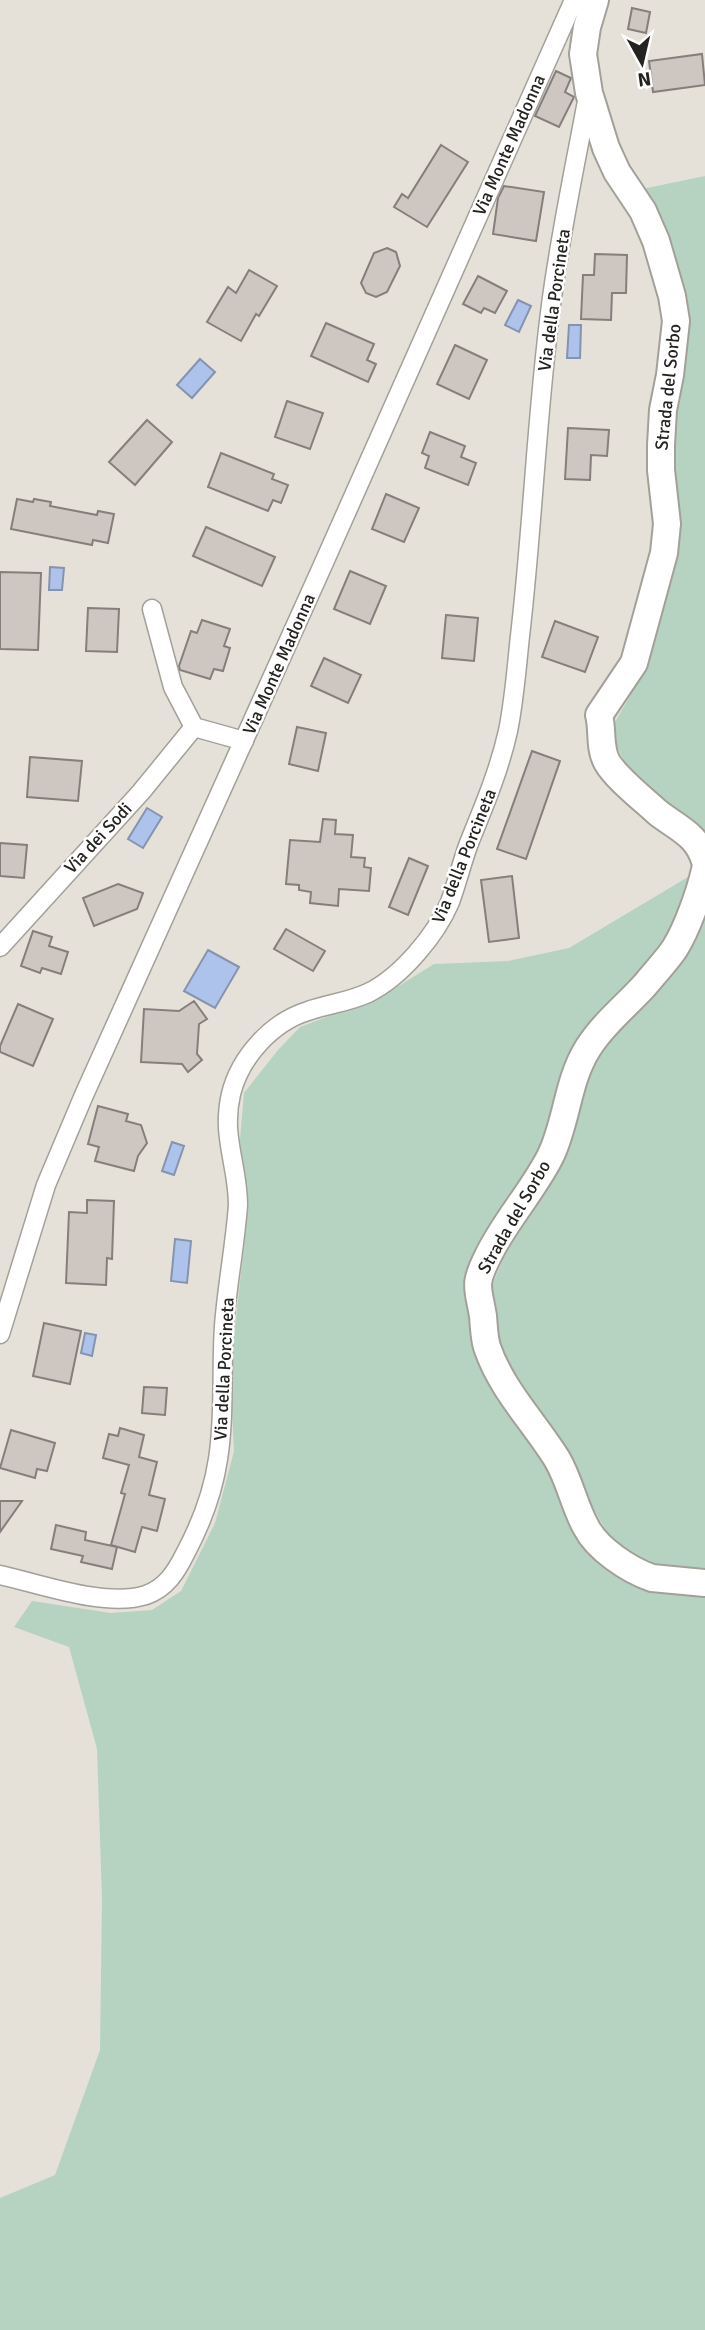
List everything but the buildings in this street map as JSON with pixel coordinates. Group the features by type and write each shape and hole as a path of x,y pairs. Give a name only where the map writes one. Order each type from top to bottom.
{"street":[{"name":"Via Monte Madonna","path":"0,1334 46,1185 574,0"},
{"name":"Strada del Sorbo","path":"596,0 587,27 583,54 589,93 606,148 617,172 643,211 656,241 672,296 676,321 663,410 661,444 667,537 634,663 599,715 602,728 601,745 607,763 624,783 693,837 702,850 705,861"},
{"name":"Via della Porcineta","path":"0,1575 116,1600 153,1592 167,1582 177,1569 204,1515 219,1450 224,1326 238,1205 237,1186 229,1151 230,1096 260,1043 283,1023 307,1011 366,994 391,977 418,952 450,901 494,783 509,727 527,572 551,304 589,93"},
{"path":"152,609 173,687 194,727 244,741"},
{"name":"Via dei Sodi","path":"0,947 141,792 194,727"},
{"name":"Strada del Sorbo","path":"705,870 698,896 674,948 645,985 610,1020 588,1048 573,1083 550,1158 488,1254 476,1289 491,1357 516,1400 557,1460 573,1490 586,1528 618,1561 645,1576 705,1583"}],"green space":[{"path":"705,176 705,836 630,772 617,747 615,722 649,663 664,591 679,543 677,509 671,479 672,427 686,317 642,189"},
{"path":"688,877 687,892 664,942 636,978 550,1123 539,1152 467,1274 464,1289 471,1318 547,1466 576,1535 705,1595 705,2330 0,2330 0,2198 55,2175 100,2050 102,1898 97,1749 69,1647 14,1627 32,1601 111,1613 152,1610 181,1591 215,1523 234,1451 230,1372 245,1236 240,1139 244,1093 300,1027 384,995 434,964 508,961 569,948"},
{"path":"705,912 705,1573 638,1565 616,1548 561,1452 527,1408 491,1329 489,1293 503,1259 569,1146 592,1059 634,1010 668,981 691,944"}],"water":[{"path":"518,300 531,306 519,332 505,325"},
{"path":"569,325 581,325 580,358 567,358"},
{"path":"200,359 215,372 192,398 177,385"},
{"path":"50,567 64,568 62,590 49,590"},
{"path":"147,808 162,817 143,848 128,839"},
{"path":"208,950 239,967 215,1008 184,991"},
{"path":"172,1142 184,1146 174,1175 162,1171"},
{"path":"175,1239 191,1241 187,1283 171,1281"},
{"path":"85,1333 96,1335 92,1356 81,1353"}]}
